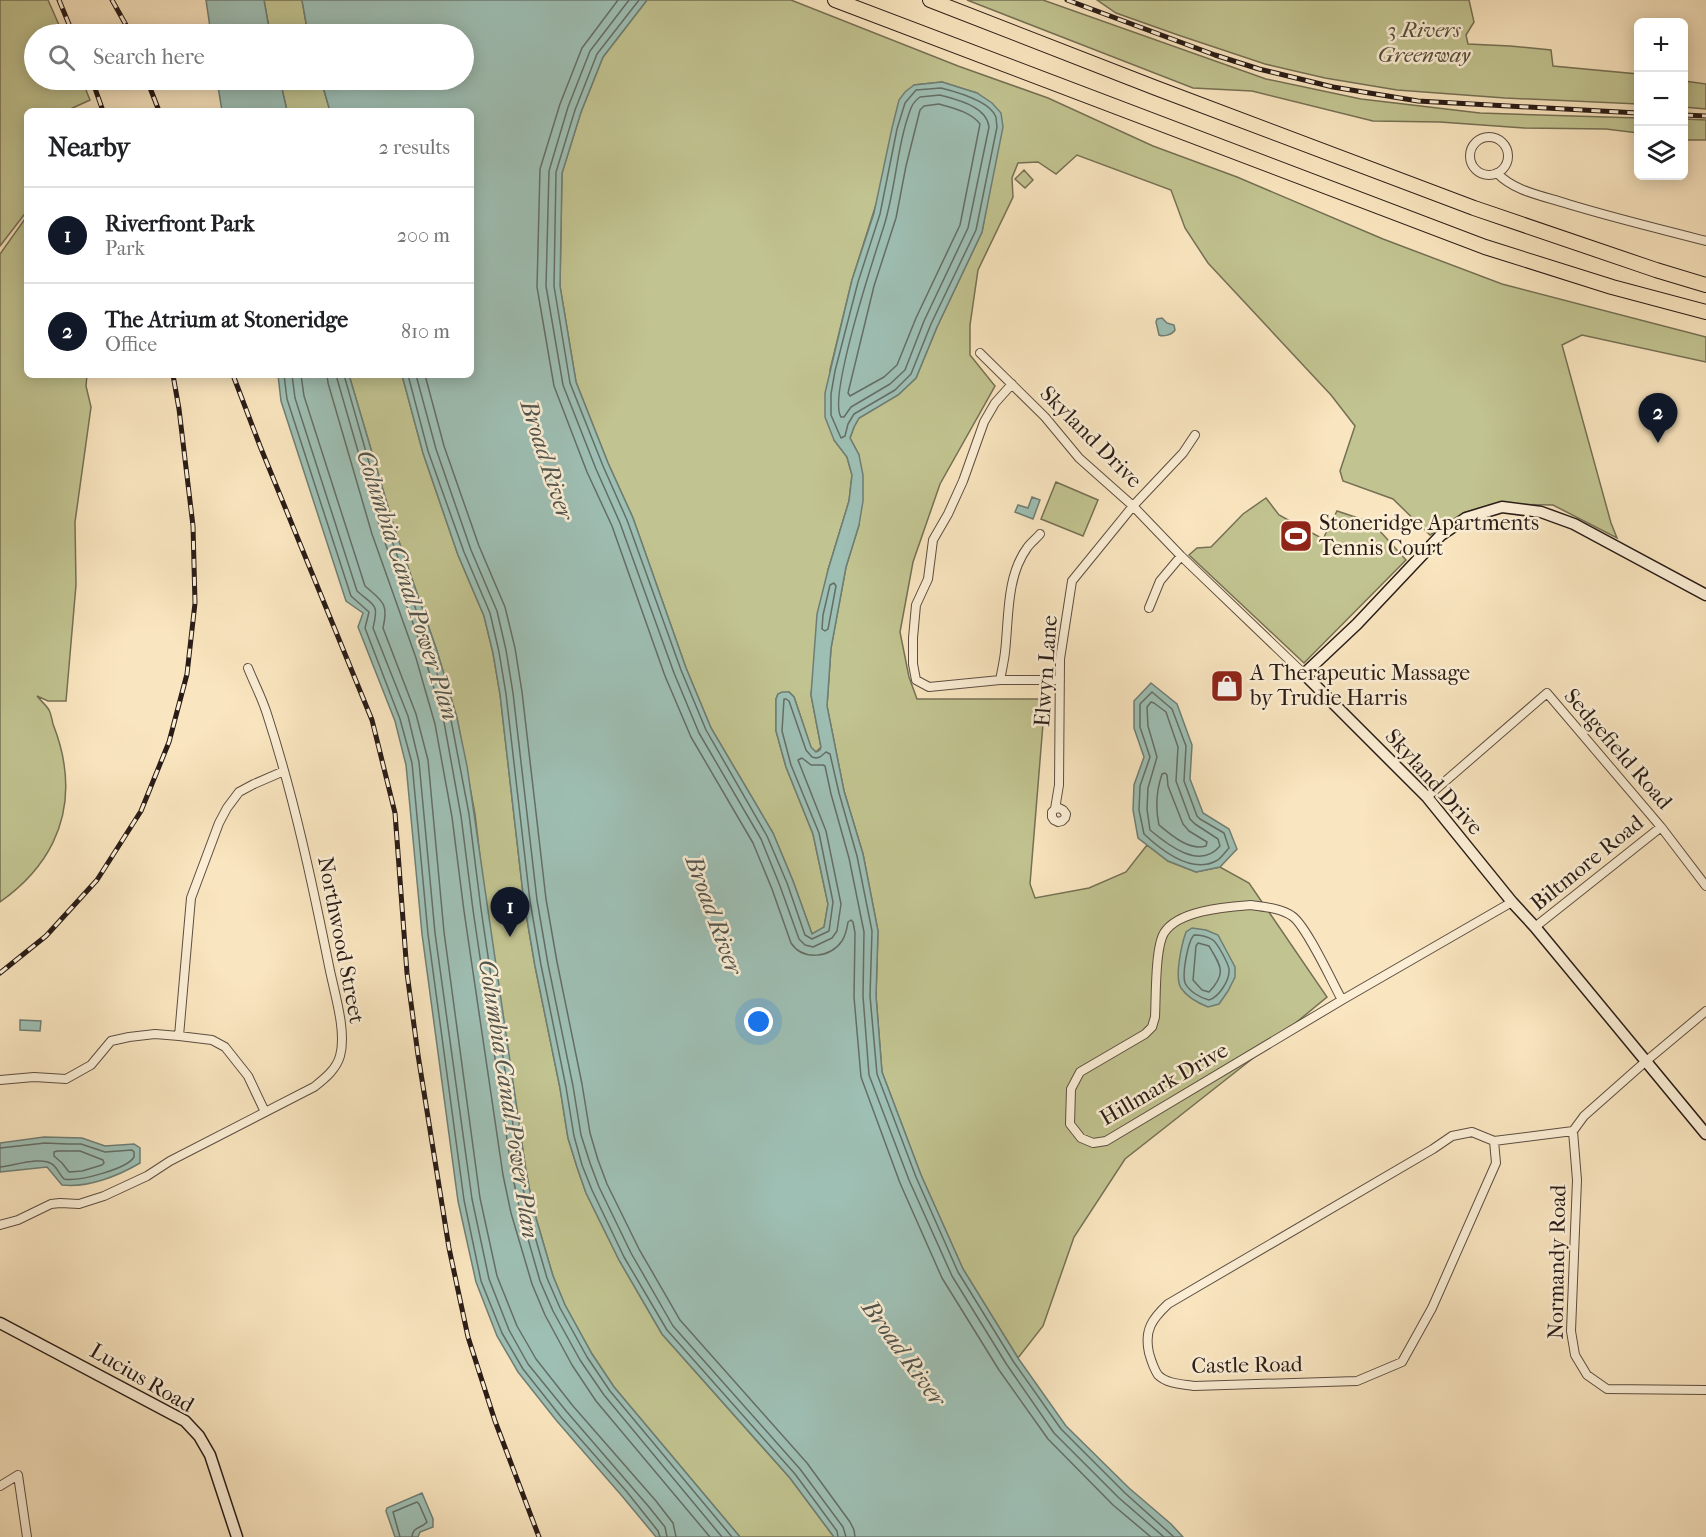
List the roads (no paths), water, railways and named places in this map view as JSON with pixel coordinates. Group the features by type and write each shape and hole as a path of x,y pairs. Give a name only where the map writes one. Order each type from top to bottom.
{"highway":[{"path":"835,0 1485,247 1612,287 1706,312"},
{"path":"930,0 1474,208 1706,285"}],"street":[{"path":"1497,173 1506,165 1506,148 1497,139 1491,137 1479,140 1471,150 1471,162 1474,168 1485,174 1497,173 1509,183 1530,192 1706,241"},
{"name":"Skyland Drive","path":"980,353 1045,417 1079,458 1133,507 1427,797 1706,1134"},
{"path":"1012,384 995,403 984,422 963,481 933,540 928,579 916,604 913,664 916,680 929,687 1000,680 1060,680"},
{"name":"Elwyn Lane","path":"1055,809 1059,785 1060,659 1072,582 1133,507 1183,453 1195,435"},
{"path":"1304,674 1358,624 1442,535 1466,518 1502,507 1541,512 1574,524 1706,595"},
{"path":"1000,680 1014,575 1028,546 1040,534"},
{"path":"1149,608 1160,580 1181,556"},
{"name":"Northwood Street","path":"0,1225 18,1220 51,1204 79,1204 104,1196 147,1176 170,1161 314,1087 334,1068 340,1057 342,1030 313,886 267,712 248,668"},
{"name":"Sedgefield Road","path":"1427,797 1546,693 1661,827 1706,886"},
{"path":"179,1036 191,898 219,823 239,792 284,771"},
{"name":"Biltmore Road","path":"1535,927 1661,827"},
{"name":"Hillmark Drive","path":"1342,1000 1304,930 1292,916 1275,909 1251,904 1220,908 1184,917 1172,924 1163,934 1159,948 1155,1017 1152,1028 1080,1072 1071,1089 1070,1124 1081,1138 1093,1143 1106,1141 1512,902"},
{"path":"1573,1131 1584,1116 1706,1011"},
{"path":"0,1080 34,1077 66,1079 91,1065 111,1041 155,1034 179,1036 212,1040 225,1047 248,1076 265,1112"},
{"name":"Castle Road","path":"1494,1141 1496,1163 1432,1308 1402,1362 1357,1382 1194,1386 1172,1383 1159,1376 1151,1362 1147,1344 1149,1328 1156,1316 1168,1304 1452,1136 1472,1132 1494,1141 1573,1131"},
{"name":"Normandy Road","path":"1573,1131 1577,1180 1571,1331 1575,1355 1587,1375 1607,1389 1706,1390"},
{"name":"Lucius Road","path":"0,1323 185,1421 199,1436 210,1455 237,1537"},
{"path":"0,1486 18,1475 27,1537"}],"water":[{"path":"206,0 264,0 268,24 210,24"},
{"name":"Broad River","path":"302,0 647,0 603,57 581,112 562,173 560,286 576,382 633,518 686,668 711,728 773,833 812,934 824,927 828,904 813,834 786,767 776,731 776,699 782,692 789,692 794,697 811,747 816,752 820,750 811,695 817,614 849,501 852,475 847,457 834,440 825,417 825,393 852,280 874,213 899,100 914,85 942,82 977,93 992,103 1001,113 1003,127 982,232 937,327 916,378 898,395 859,418 850,438 859,455 863,475 863,501 859,525 846,567 831,648 827,706 844,791 863,854 878,931 876,996 882,1072 921,1175 963,1269 1018,1358 1066,1426 1183,1537 834,1537 790,1478 662,1334 619,1260 586,1193 568,1138 524,902 500,694 484,616 458,555 423,453 403,378 474,378 474,108 329,108 324,90 474,90 474,24 306,24"},
{"path":"219,90 282,90 286,108 222,108"},
{"path":"1162,318 1174,325 1175,330 1165,336 1159,335 1156,322 1157,319"},
{"name":"Columbia Canal Power Plan","path":"278,378 350,378 394,527 437,651 457,718 467,766 526,1171 533,1208 553,1276 565,1305 592,1354 614,1387 740,1537 656,1537 518,1372 497,1336 476,1282 458,1201 422,934 406,765 395,721 358,627 363,613 346,601 281,401"},
{"path":"1032,497 1040,500 1033,519 1015,512 1018,505 1028,508"},
{"path":"1151,683 1177,704 1192,745 1190,779 1203,813 1229,829 1237,849 1220,867 1196,872 1168,861 1138,838 1133,810 1134,785 1144,757 1134,728 1134,701"},
{"path":"1192,928 1218,935 1235,967 1235,977 1219,1004 1208,1007 1200,1004 1186,994 1179,983 1179,960 1186,932"},
{"path":"20,1020 41,1021 40,1031 20,1030"},
{"path":"44,1137 82,1138 105,1146 134,1144 140,1148 140,1163 102,1180 82,1185 62,1185 47,1167 0,1172 0,1143"},
{"path":"422,1493 433,1519 433,1527 420,1532 418,1537 395,1537 387,1508"}],"railway":[{"path":"59,0 69,24"},
{"path":"112,0 125,24"},
{"path":"1067,0 1215,55 1259,69 1333,87 1418,101 1634,113"},
{"path":"96,90 102,108"},
{"path":"151,90 158,108"},
{"path":"1688,115 1706,116"},
{"path":"0,973 46,936 97,880 141,811 169,742 187,674 195,603 193,526 174,378"},
{"path":"234,378 372,720 395,813 407,973 449,1248 468,1337 495,1421 539,1537"}],"place":[{"name":"The Atrium at Stoneridge","path":"1658,443"},
{"name":"Stoneridge Apartments Tennis Court","path":"1296,536"},
{"name":"A Therapeutic Massage by Trudie Harris","path":"1227,686"},
{"name":"Riverfront Park","path":"510,937"}],"park label":[{"name":"3 Rivers Greenway","path":"1424,42"}]}
